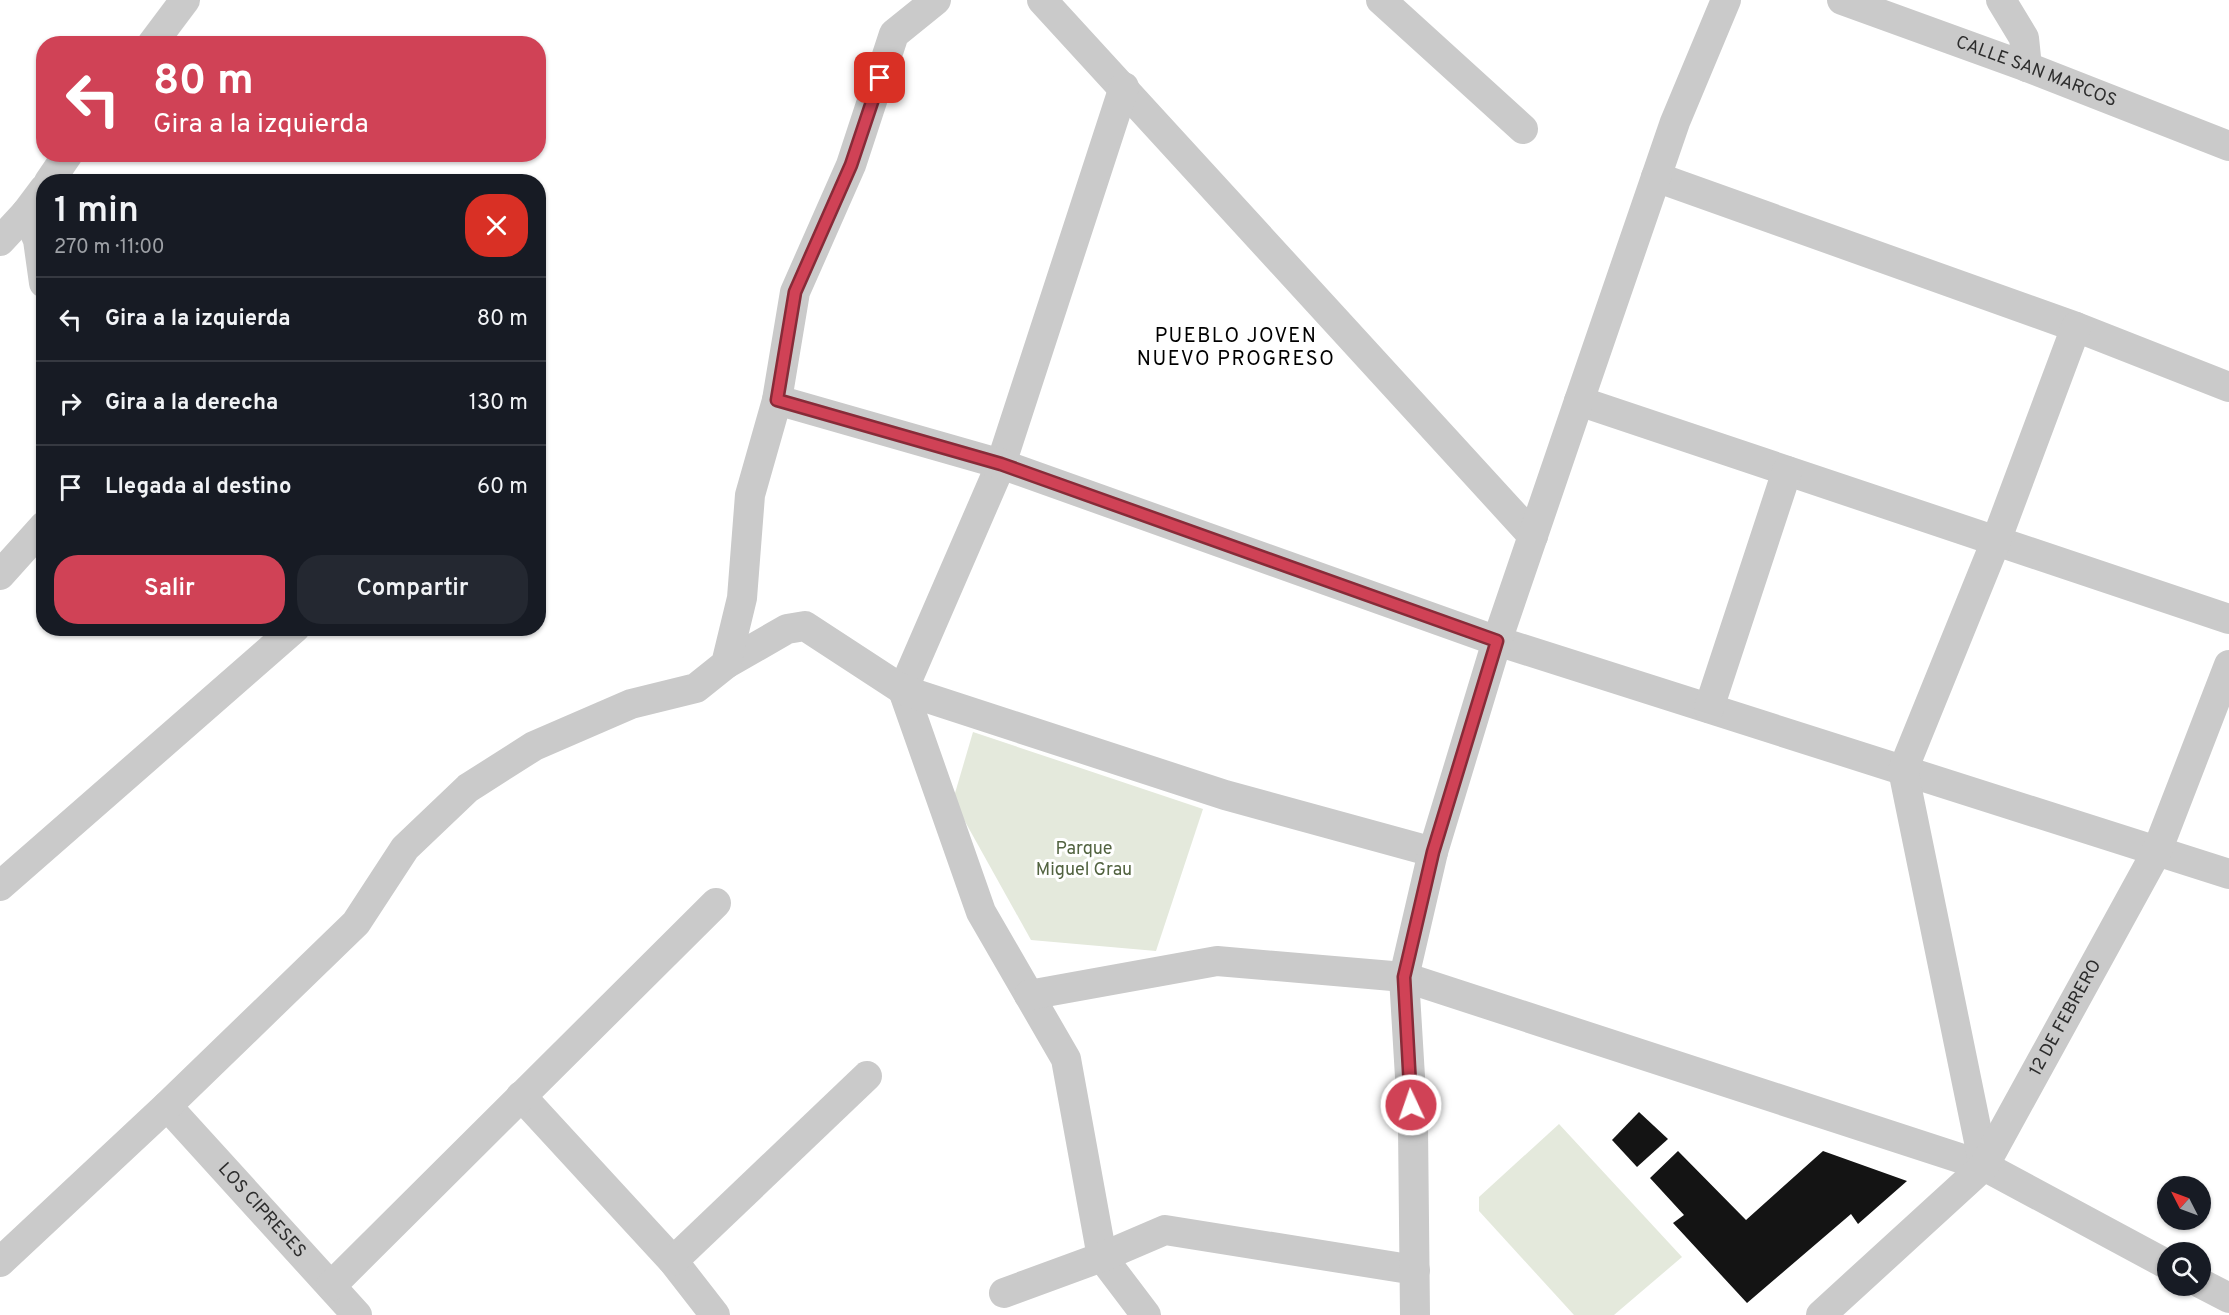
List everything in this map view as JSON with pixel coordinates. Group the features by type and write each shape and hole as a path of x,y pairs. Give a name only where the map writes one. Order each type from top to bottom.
{"street":[{"path":"158,36 185,0"},
{"path":"726,664 742,598 750,495 777,400 795,292 851,165 894,34 936,0"},
{"path":"1042,0 1533,536"},
{"path":"1381,0 1523,129"},
{"path":"1416,1315 1413,1127 1404,977 1433,852 1497,641 1656,177 1675,122 1726,0"},
{"name":"CALLE SAN MARCOS","path":"1842,0 2027,67 2229,146"},
{"path":"2001,0 2025,38 2027,67"},
{"path":"1124,87 1001,464 903,690 981,912 1066,1059 1102,1257 1146,1315"},
{"path":"1656,177 2076,327 2229,387"},
{"path":"0,241 36,200"},
{"path":"26,213 36,236"},
{"path":"1984,1166 1903,770 1996,541 2076,327"},
{"path":"777,400 1001,464 1497,641 2229,874"},
{"path":"1579,401 2229,620"},
{"path":"1708,708 1787,471"},
{"path":"0,575 36,535"},
{"path":"0,1262 167,1106 356,924 405,848 468,788 534,746 631,704 696,688 726,664 787,629 805,626 903,690 1225,795 1433,852"},
{"path":"0,886 286,636"},
{"name":"12 DE FEBRERO","path":"1821,1315 1984,1166 2157,850 2229,665"},
{"path":"331,1286 716,903"},
{"path":"1029,995 1217,962 1404,977 1984,1166 2157,1259"},
{"path":"672,1261 867,1076"},
{"path":"521,1096 672,1261 715,1315"},
{"name":"LOS CIPRESES","path":"167,1106 357,1315"},
{"path":"1004,1293 1102,1257 1165,1230 1415,1270"},
{"path":"2211,1289 2229,1298"}],"green space":[{"name":"Parque Miguel Grau","path":"973,732 1203,809 1156,951 1031,940 953,800"},
{"path":"1559,1124 1682,1257 1614,1315 1574,1315 1479,1211 1479,1197"}],"building":[{"path":"1639,1112 1668,1139 1637,1167 1612,1140"},
{"path":"1678,1151 1746,1220 1823,1151 1907,1181 1858,1224 1851,1214 1747,1303 1673,1223 1684,1215 1650,1178"}],"district":[{"name":"PUEBLO JOVEN NUEVO PROGRESO","path":"1236,348"}],"route":[{"path":"880,78 851,165 795,292 777,400 1001,464 1497,641 1433,852 1404,977 1411,1105"}]}
